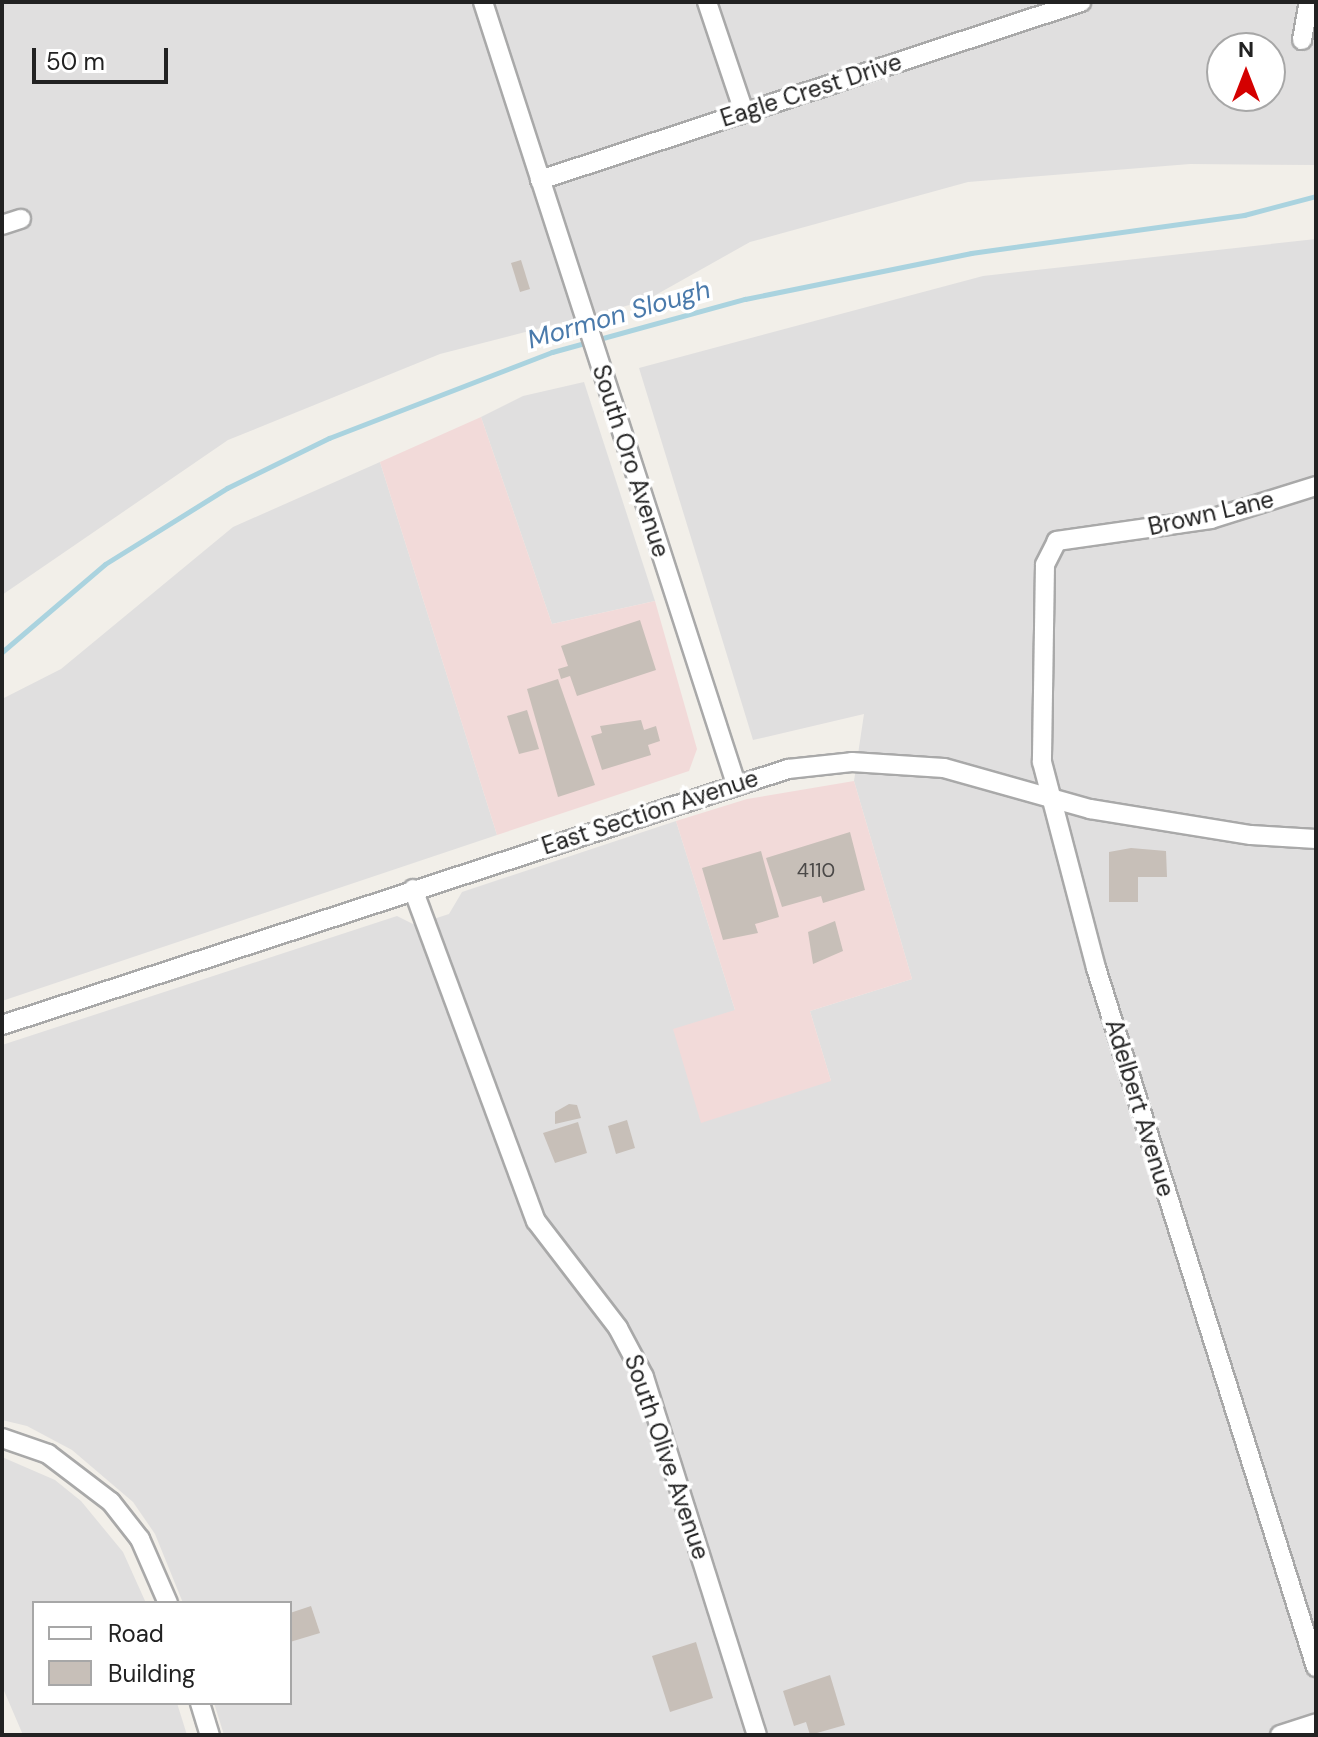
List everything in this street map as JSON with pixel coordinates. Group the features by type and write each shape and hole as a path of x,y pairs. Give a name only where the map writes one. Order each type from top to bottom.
{"street":[{"name":"South Oro Avenue","path":"483,2 736,784"},
{"path":"707,2 744,112"},
{"name":"Eagle Crest Drive","path":"540,180 1081,2"},
{"path":"1302,40 1309,2"},
{"path":"2,225 21,219"},
{"name":"Brown Lane","path":"1057,541 1074,534 1154,530 1211,519 1316,486"},
{"name":"Adelbert Avenue","path":"1057,541 1045,565 1042,762 1050,797 1100,982 1316,1667"},
{"name":"East Section Avenue","path":"2,1025 788,769 903,763 944,768 1050,797 1167,823 1316,839"},
{"name":"South Olive Avenue","path":"413,889 525,1198 550,1244 618,1328 644,1377 757,1735"},
{"path":"2,1438 48,1454 111,1502 140,1539 167,1601"},
{"path":"201,1705 210,1735"},
{"path":"1280,1735 1316,1723"}],"shaded area":[{"path":"2,2 1316,2 1316,165 1190,164 968,182 750,242 645,301 440,354 228,440 2,595"},
{"path":"1316,239 1316,1735 224,1735 215,1705 292,1705 292,1601 182,1601 155,1534 133,1502 72,1450 27,1426 2,1420 2,1045 397,916 415,925 449,914 462,892 676,821 735,1010 831,1081 810,1011 912,979 854,781 864,714 753,740 639,368 983,276"},
{"path":"584,382 655,601 552,624 481,417 523,396"},
{"path":"481,417 552,624 655,601 697,749 689,771 497,835 380,462"},
{"path":"380,462 497,835 2,1001 2,699 61,669 233,527"},
{"path":"854,781 912,979 810,1011 831,1081 701,1123 673,1029 735,1010 676,821 747,799"},
{"path":"2,1457 55,1480 81,1501 123,1552 145,1601 32,1601 32,1705 178,1705 187,1735 23,1735 2,1686"}],"building":[{"path":"521,260 530,289 520,292 511,263"},
{"path":"640,620 656,670 577,696 570,676 561,679 558,669 568,666 561,646"},
{"path":"558,679 595,785 558,797 527,689"},
{"path":"527,710 539,749 519,754 507,716"},
{"path":"641,720 644,730 656,726 660,741 648,745 651,755 602,770 591,736 602,733 600,726"},
{"path":"850,832 865,890 823,903 821,896 782,907 766,858"},
{"path":"1131,848 1166,851 1167,877 1138,877 1138,902 1109,902 1109,852"},
{"path":"761,851 779,917 755,924 758,933 723,940 702,868"},
{"path":"835,921 843,951 813,964 808,932"},
{"path":"569,1104 577,1105 581,1118 555,1124 555,1112"},
{"path":"627,1120 635,1148 616,1154 608,1126"},
{"path":"578,1122 587,1153 555,1163 543,1133"},
{"path":"311,1606 320,1633 292,1641 292,1612"},
{"path":"696,1642 713,1698 670,1712 652,1656"},
{"path":"830,1675 845,1725 810,1735 806,1722 794,1726 783,1691"}],"waterway":[{"name":"Mormon Slough","path":"2,652 105,564 227,488 329,438 552,352 745,299 971,253 1244,215 1316,196"}]}
